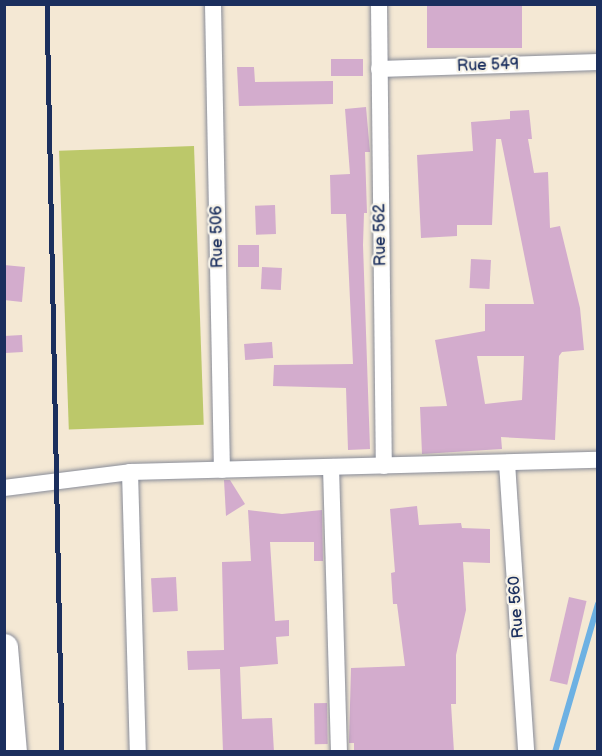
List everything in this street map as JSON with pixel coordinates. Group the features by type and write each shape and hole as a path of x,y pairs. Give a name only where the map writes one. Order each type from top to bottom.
{"main road":[{"path":"4,647 13,752"}],"street":[{"name":"Rue 506","path":"213,4 222,470"},
{"name":"Rue 562","path":"379,4 384,466"},
{"name":"Rue 549","path":"380,69 597,63"},
{"path":"4,488 130,472 597,460"},
{"name":"Rue 560","path":"507,463 526,752"},
{"path":"331,467 339,752"},
{"path":"130,472 138,752"}],"green space":[{"path":"194,146 204,425 69,430 59,151"}],"building":[{"path":"427,4 522,4 522,48 427,48"},
{"path":"331,59 363,59 363,76 331,76"},
{"path":"237,67 254,67 255,82 333,81 333,104 239,106"},
{"path":"366,107 370,152 365,152 367,213 364,213 363,245 370,449 348,450 346,388 273,386 274,365 353,364 346,214 331,214 330,175 350,174 345,109"},
{"path":"529,110 532,139 528,139 534,173 548,172 550,228 560,226 580,308 584,350 562,352 559,356 555,440 501,437 502,449 422,454 420,407 447,406 435,340 485,331 485,304 534,304 501,139 496,139 492,225 457,225 457,236 421,238 417,155 473,151 471,122 510,119 510,111","holes":["477,356 524,356 522,400 485,404"]},
{"path":"275,205 276,234 256,235 255,206"},
{"path":"238,245 259,245 259,267 238,267"},
{"path":"471,259 491,260 489,289 469,288"},
{"path":"4,265 25,267 22,302 4,300"},
{"path":"262,267 282,268 281,290 261,289"},
{"path":"22,335 23,352 5,353 4,336"},
{"path":"272,342 273,358 245,360 244,344"},
{"path":"224,480 230,480 245,504 226,516"},
{"path":"417,506 419,525 461,523 462,528 490,529 490,563 463,562 466,610 456,655 456,704 451,704 454,752 354,752 354,743 349,743 351,668 405,666 397,604 393,604 391,573 395,572 390,509"},
{"path":"248,510 282,514 322,510 323,561 314,561 314,542 270,542 275,621 289,620 289,636 276,637 278,664 240,667 242,719 272,718 274,752 223,752 220,669 188,670 187,651 224,650 222,562 251,561"},
{"path":"176,577 178,611 153,612 151,578"},
{"path":"569,597 587,601 567,685 550,681"},
{"path":"314,703 327,703 328,744 315,744"}],"waterway":[{"path":"555,752 598,604"}],"railway":[{"path":"47,4 62,752"}]}
